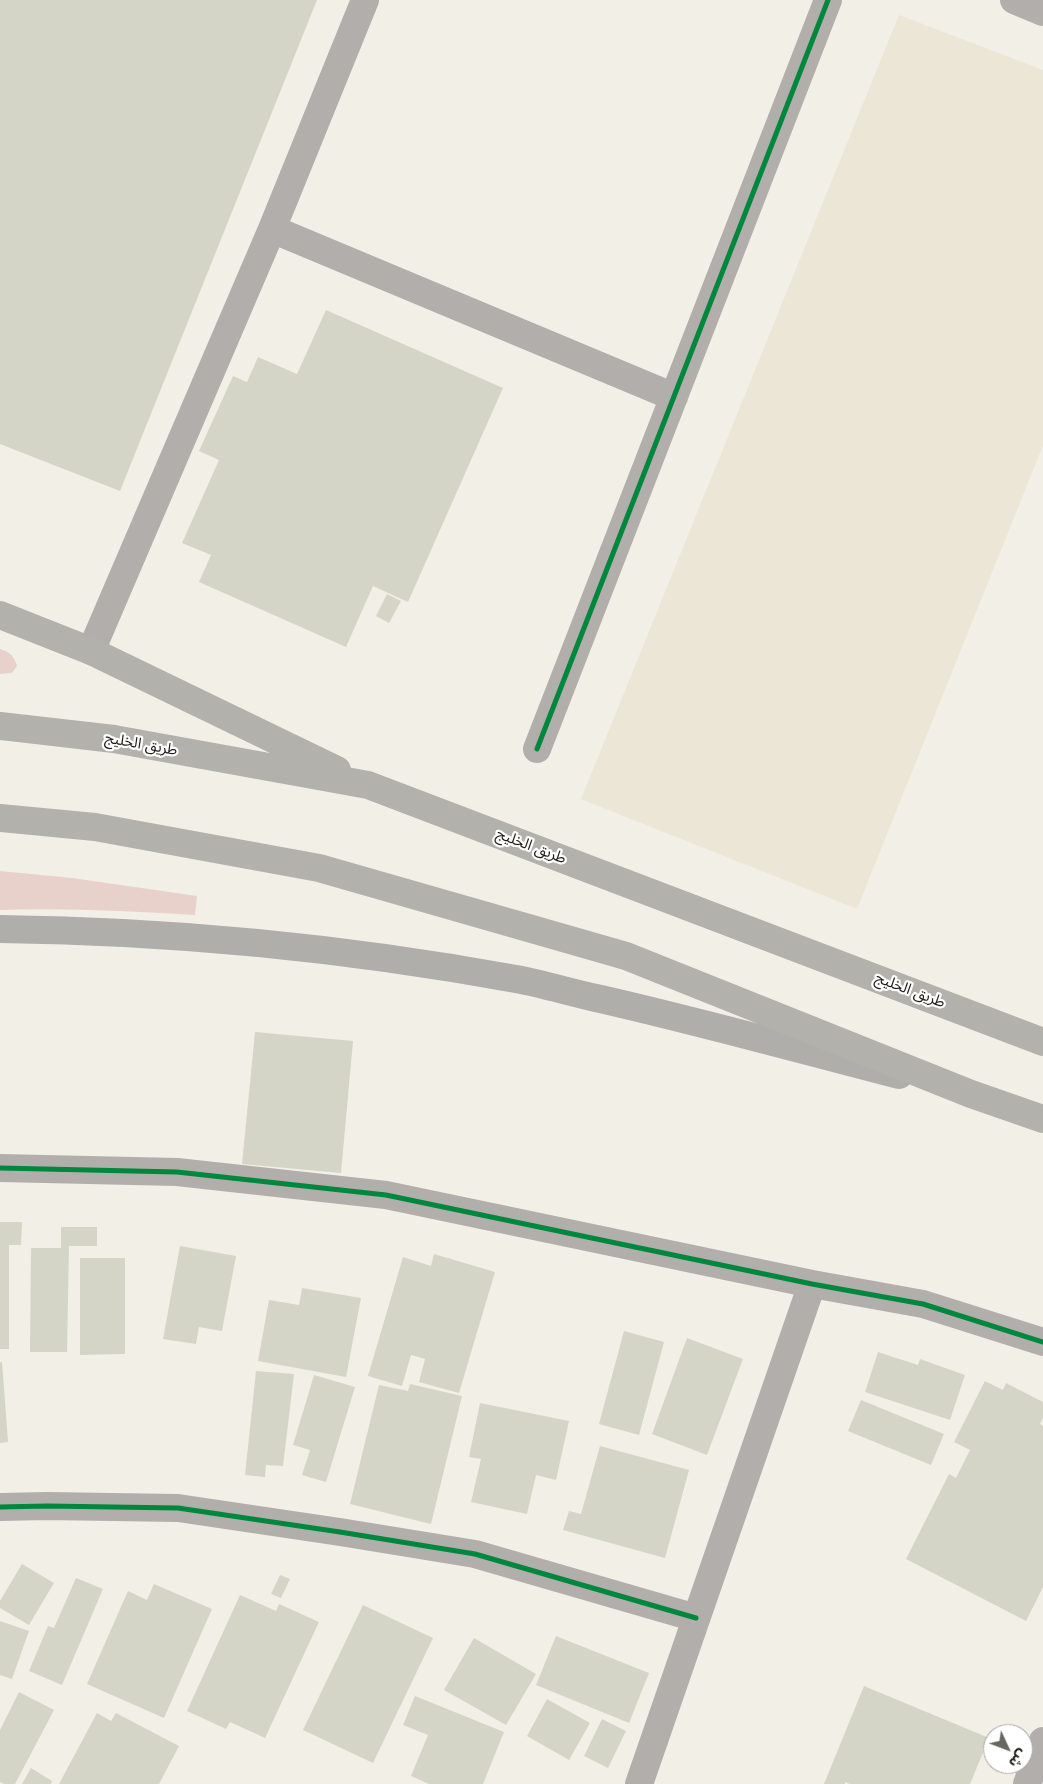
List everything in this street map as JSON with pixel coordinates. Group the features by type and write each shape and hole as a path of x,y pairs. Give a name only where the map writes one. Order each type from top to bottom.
{"main road":[{"path":"0,614 91,651 368,785"},
{"name":"طريق الخليج","path":"0,726 114,739 368,785 1043,1042"},
{"path":"0,818 95,826 319,868 626,956 971,1094 1043,1119"},
{"path":"0,929 62,930 206,938 343,952 517,980 641,1008 971,1094"}],"street":[{"path":"91,651 272,229 365,0"},
{"path":"537,749 828,0"},
{"path":"1014,0 1043,12"},
{"path":"272,229 674,397"},
{"path":"0,1168 177,1172 386,1195 812,1284 923,1304 1043,1342"},
{"path":"639,1784 812,1284"},
{"path":"0,1507 178,1508 369,1537 474,1554 696,1618"},
{"path":"1027,1784 1043,1741"}],"shaded area":[{"path":"899,15 1043,70 1043,445 857,909 581,799"},
{"path":"0,649 11,655 17,666 12,673 0,674"},
{"path":"0,871 72,878 197,896 195,915 98,910 0,910"}],"building":[{"path":"0,0 317,0 120,491 0,444"},
{"path":"326,310 503,388 408,602 373,586 346,647 199,582 211,555 182,543 219,460 199,451 233,376 247,382 258,357 297,374"},
{"path":"387,594 401,601 389,623 376,616"},
{"path":"255,1032 353,1041 341,1173 242,1164"},
{"path":"0,1222 22,1222 21,1245 9,1245 9,1349 0,1349"},
{"path":"61,1227 97,1227 97,1246 69,1246 67,1352 30,1352 31,1248 61,1248"},
{"path":"180,1246 236,1256 222,1331 199,1327 196,1344 163,1339"},
{"path":"434,1254 495,1272 459,1393 419,1382 425,1359 411,1355 402,1386 368,1376 403,1257 431,1266"},
{"path":"80,1258 125,1258 125,1354 80,1355"},
{"path":"302,1288 361,1298 346,1377 258,1361 269,1300 299,1305"},
{"path":"624,1331 664,1342 639,1435 599,1424"},
{"path":"687,1338 743,1359 707,1455 652,1434"},
{"path":"878,1352 918,1365 920,1359 965,1375 950,1420 865,1392"},
{"path":"0,1362 2,1362 8,1442 0,1443"},
{"path":"256,1371 294,1374 283,1466 266,1465 265,1477 245,1475"},
{"path":"314,1375 355,1387 326,1482 302,1475 310,1450 293,1445"},
{"path":"985,1381 1003,1390 1006,1383 1043,1402 1043,1418 1040,1424 1043,1426 1043,1587 1026,1621 906,1559 949,1474 956,1478 970,1450 954,1442"},
{"path":"410,1384 462,1396 431,1524 350,1504 379,1385 408,1391"},
{"path":"861,1400 944,1434 931,1465 848,1431"},
{"path":"480,1403 569,1421 556,1480 536,1475 527,1514 471,1502 481,1459 469,1457"},
{"path":"600,1446 689,1470 665,1558 563,1530 569,1511 581,1514"},
{"path":"22,1564 54,1583 29,1625 0,1608 0,1601"},
{"path":"280,1575 290,1579 281,1598 271,1594"},
{"path":"76,1578 103,1589 62,1685 29,1671 48,1626 54,1628"},
{"path":"154,1584 212,1609 164,1718 87,1684 128,1591 147,1600"},
{"path":"240,1595 276,1611 279,1604 319,1622 265,1738 230,1722 226,1729 187,1711"},
{"path":"363,1605 433,1638 373,1763 303,1730"},
{"path":"0,1621 29,1631 12,1679 0,1675"},
{"path":"556,1636 649,1673 629,1723 536,1685"},
{"path":"474,1638 536,1674 506,1725 444,1690"},
{"path":"864,1686 983,1736 983,1753 970,1784 850,1784 845,1782 845,1784 824,1784"},
{"path":"19,1692 54,1710 15,1784 4,1784 0,1782 0,1730"},
{"path":"415,1696 504,1732 483,1784 429,1784 411,1776 428,1735 403,1725"},
{"path":"547,1699 590,1723 569,1760 527,1736"},
{"path":"97,1713 111,1721 116,1713 179,1746 159,1784 59,1784"},
{"path":"602,1719 626,1731 608,1768 584,1756"},
{"path":"31,1768 52,1781 51,1784 22,1784"}],"cycle path":[{"path":"537,749 828,0"},
{"path":"0,1168 177,1172 386,1195 812,1284 923,1304 1043,1342"},
{"path":"0,1507 178,1508 340,1532 475,1554 696,1618"}]}
